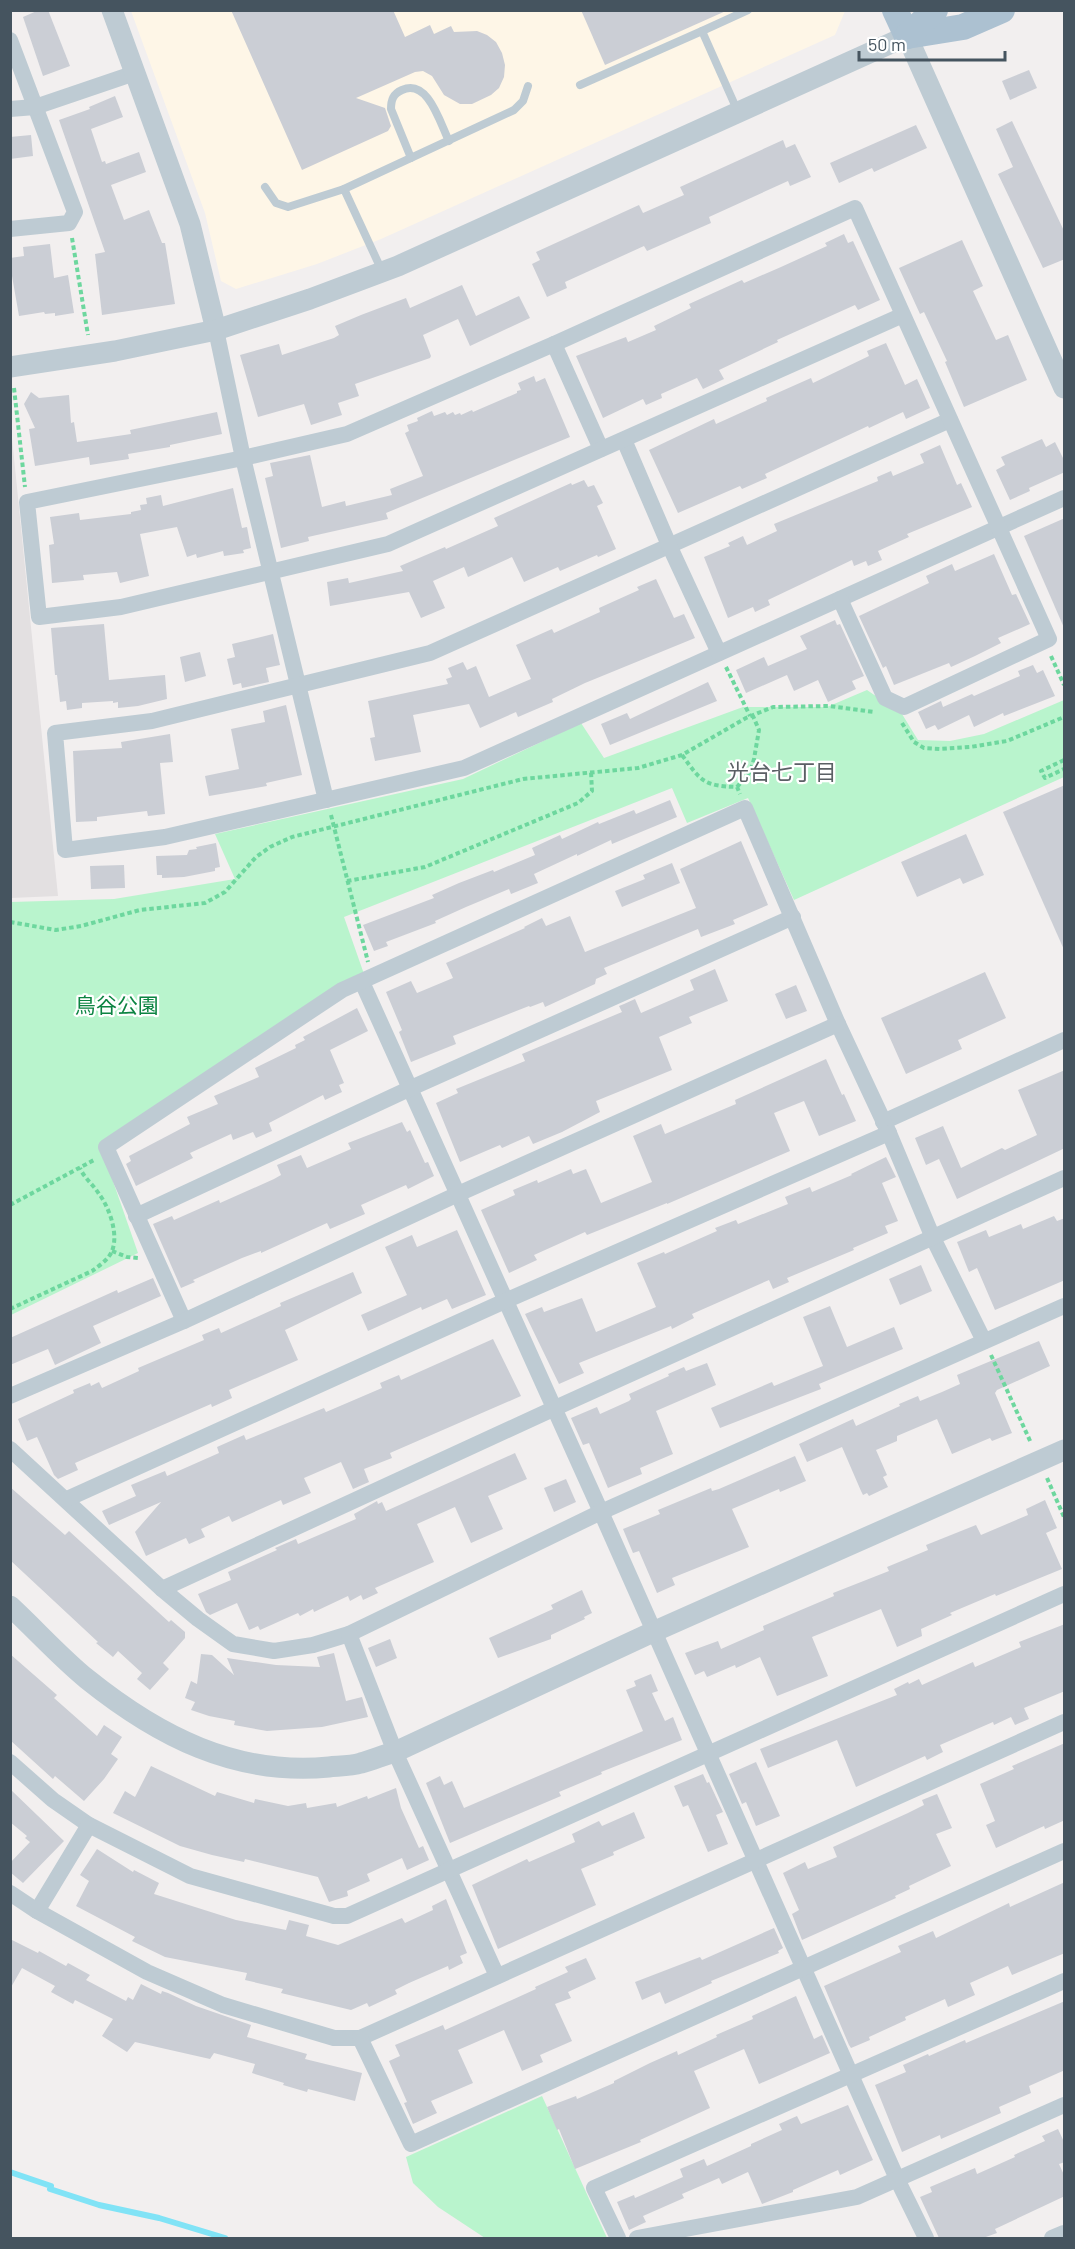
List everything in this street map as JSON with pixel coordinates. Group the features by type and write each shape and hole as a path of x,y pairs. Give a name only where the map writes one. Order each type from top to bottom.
{"main road":[{"path":"895,10 907,36"},
{"path":"907,36 935,10"},
{"path":"907,36 963,27 1002,10"}],"street":[{"path":"112,10 190,224 216,330 243,458 326,800"},
{"path":"10,367 115,351 216,330 310,300 382,272 907,36 1065,388"},
{"path":"10,40 75,212 69,223 10,229"},
{"path":"10,109 35,107 135,73"},
{"path":"840,599 885,698 904,707 1049,639 855,208 554,344 347,434 243,458 27,502 39,617 121,607 388,544 903,315"},
{"path":"554,344 601,449"},
{"path":"951,420 430,653 152,722 55,733 65,850 165,837 464,768 1065,498"},
{"path":"624,440 719,653"},
{"path":"184,1321 106,1148 342,990 745,808 933,1238 984,1341"},
{"path":"136,1216 411,1088 793,917"},
{"path":"367,979 411,1088 553,1408 898,2181 926,2238"},
{"path":"10,1396 184,1321 458,1194 838,1024"},
{"path":"67,1499 886,1127 1065,1040"},
{"path":"162,1589 553,1408 1065,1178"},
{"path":"10,1449 67,1499 162,1589 198,1619 233,1644 274,1651 314,1645 349,1634 601,1512 1065,1306"},
{"path":"10,1606 85,1677 132,1713 188,1744 228,1759 277,1768 315,1768 359,1764 395,1752 653,1632 1065,1450"},
{"path":"10,1762 52,1800 89,1825 190,1876 334,1916 347,1916 1065,1594"},
{"path":"349,1634 395,1752 497,1976"},
{"path":"10,1893 37,1911 147,1972 223,2005 334,2038 360,2038 1065,1722"},
{"path":"37,1911 89,1825"},
{"path":"360,2038 411,2144 1065,1851"},
{"path":"618,2238 594,2188 1065,1980"},
{"path":"637,2238 857,2197 898,2181 1065,2105"},
{"path":"1052,2238 1065,2233"}],"lane":[{"path":"580,85 748,10"},
{"path":"702,31 739,112"},
{"path":"265,187 276,203 288,207 344,189 514,110 523,101 528,86"},
{"path":"411,158 392,109 391,101 395,93 412,87 420,89 427,95 449,141"},
{"path":"344,189 382,272"}],"path":[{"path":"69,223 88,335"},
{"path":"14,388 27,502"},
{"path":"1045,641 1065,686"},
{"path":"719,653 759,730 750,772 737,787"},
{"path":"10,922 56,930 81,926 140,910 205,903 225,892 256,857 270,847 292,837 512,781 638,768 682,754 773,707 829,706 880,712"},
{"path":"899,718 914,742 924,748 940,749 1007,741 1065,717"},
{"path":"682,754 703,781 711,786 737,787"},
{"path":"1065,760 1041,771 1045,778 1065,769"},
{"path":"347,881 425,867 578,803 592,791 591,772"},
{"path":"737,787 745,808"},
{"path":"326,800 363,947 367,979"},
{"path":"10,1205 108,1152"},
{"path":"10,1309 92,1271 104,1262 112,1251 114,1237 108,1208 93,1185 83,1176 80,1168"},
{"path":"112,1251 127,1257 138,1258 152,1253"},
{"path":"984,1341 1031,1443"},
{"path":"1047,1478 1065,1517"}],"shaded area":[{"path":"131,11 845,11 835,35 381,239 317,264 236,289 221,281 205,213"},
{"path":"11,428 58,896 11,898"}],"green space":[{"name":"鳥谷公園","path":"867,690 902,714 918,740 950,741 984,734 1064,700 1064,777 794,900 748,798 687,823 672,788 344,917 364,974 100,1144 138,1253 11,1315 11,902 114,899 235,879 215,834 463,779 581,723 604,758 743,707 827,707"},
{"path":"542,2096 607,2238 485,2238 438,2207 413,2183 406,2157"}],"building":[{"path":"39,10 48,10 70,66 43,76 23,17"},
{"path":"231,10 393,10 405,37 430,25 434,34 451,26 454,32 477,31 487,35 496,42 502,53 505,65 504,77 499,88 491,95 472,104 460,104 444,95 432,76 423,71 415,72 356,98 385,108 391,126 388,131 302,170"},
{"path":"581,10 728,10 605,65"},
{"path":"1029,70 1037,88 1010,100 1002,81"},
{"path":"115,96 123,117 91,129 102,162 105,161 106,164 139,152 146,172 111,185 124,220 149,210 162,243 165,243 175,304 102,315 95,254 105,252 59,120 90,109 89,107"},
{"path":"1012,121 1065,233 1065,259 1043,268 998,174 1013,167 996,129"},
{"path":"916,125 927,148 874,172 872,168 839,183 830,163"},
{"path":"31,135 33,156 10,159 10,137"},
{"path":"783,140 786,148 795,144 811,177 790,186 788,181 709,217 711,223 647,251 644,246 565,282 567,288 547,297 532,264 540,260 536,252 639,205 643,213 684,195 680,187"},
{"path":"844,234 848,243 853,241 880,300 858,310 855,305 777,340 778,342 719,370 724,379 703,389 697,378 661,394 662,398 646,405 643,399 603,418 576,356 626,337 628,342 656,330 654,326 691,308 689,304 742,280 744,283 781,267 827,246 825,243"},
{"path":"962,240 983,286 973,291 996,340 1008,335 1027,380 964,407 945,362 947,361 924,312 920,314 899,268"},
{"path":"50,244 54,278 68,275 74,313 55,316 55,313 45,314 44,312 19,316 12,276 10,276 10,258 24,256 23,247"},
{"path":"462,285 476,316 519,296 530,318 470,346 458,319 423,335 430,358 355,384 359,396 338,403 342,415 311,425 304,404 258,417 240,355 279,344 282,355 334,338 339,335 335,326 361,315 406,298 410,308"},
{"path":"886,343 905,385 917,379 930,408 906,419 903,412 869,428 868,426 765,474 767,478 742,489 740,486 678,513 649,450 714,419 716,424 811,378 813,383 869,356 867,351"},
{"path":"534,376 536,382 545,378 570,437 386,513 388,519 308,537 309,541 281,548 265,478 273,476 270,463 310,455 322,507 345,501 346,506 392,495 390,489 423,476 405,433 409,431 407,425 418,421 417,418 432,411 434,416 445,412 447,415 453,412 455,415 460,413 461,415 472,410 473,412 517,393 521,390 518,383"},
{"path":"31,392 39,398 69,395 71,423 74,422 77,442 131,434 130,430 217,412 222,434 170,445 170,447 128,454 129,459 90,465 89,457 35,466 29,429 35,428 24,404"},
{"path":"1042,439 1046,447 1055,442 1065,462 1065,472 1029,488 1030,491 1010,500 996,470 1005,465 1001,457"},
{"path":"940,445 957,485 961,483 972,507 907,534 909,537 878,551 882,560 868,566 866,561 854,566 852,560 768,600 770,605 755,612 753,607 728,618 704,557 730,546 728,543 743,536 747,545 777,531 774,524 878,481 877,477 891,471 893,476 924,463 920,454"},
{"path":"584,480 588,487 594,485 603,503 597,506 616,549 560,571 558,567 524,582 512,557 468,577 464,567 433,581 445,608 421,618 409,592 330,606 327,582 348,578 349,583 403,571 400,566 498,526 494,518 571,483 572,485"},
{"path":"233,488 242,528 247,527 251,548 243,550 244,553 224,556 223,551 197,558 196,554 187,557 177,527 140,534 149,576 120,583 117,572 83,575 84,580 52,583 49,545 54,544 50,517 79,513 80,520 131,514 131,512 141,510 140,505 147,504 146,498 161,495 163,506"},
{"path":"1065,518 1065,630 1024,536"},
{"path":"994,554 1012,595 1016,594 1030,624 998,638 1001,643 951,667 949,663 894,685 886,666 883,668 859,616 929,583 926,576 952,564 955,571"},
{"path":"656,579 674,618 684,614 695,638 585,683 552,699 553,702 518,717 516,712 480,728 469,704 413,715 421,752 375,761 370,738 375,737 368,701 448,684 446,679 452,677 448,668 463,662 467,670 476,666 489,697 531,679 516,645 552,629 554,633 600,612 599,608 639,590 637,587"},
{"path":"835,620 837,625 840,624 864,676 852,681 856,689 828,702 818,680 794,691 787,675 746,693 736,670 764,657 768,666 807,649 800,636"},
{"path":"104,624 109,680 165,675 167,699 118,708 118,702 113,703 113,701 82,703 82,708 67,710 66,701 60,702 51,628"},
{"path":"273,634 280,665 266,668 269,682 242,688 241,683 233,685 227,659 235,657 232,644"},
{"path":"200,652 206,676 185,682 180,657"},
{"path":"1033,665 1037,673 1043,670 1055,696 1004,716 1003,713 974,727 969,715 938,730 935,725 926,729 918,712 941,701 943,707 972,694 974,696 1020,676 1018,671"},
{"path":"708,682 717,701 610,745 601,724 627,713 630,719"},
{"path":"286,705 302,775 266,783 267,786 209,796 205,776 239,769 231,729 265,722 263,711"},
{"path":"170,734 173,762 160,763 165,814 148,816 147,811 97,817 97,821 76,822 73,751 122,748 121,742"},
{"path":"1065,785 1065,952 1003,812"},
{"path":"670,800 677,817 612,844 611,840 577,856 577,854 534,874 538,883 511,894 509,889 435,921 436,923 386,942 388,946 374,951 363,925 434,898 432,895 459,883 535,855 532,848 560,835 562,839 598,822 599,824 634,810 636,814"},
{"path":"966,834 984,875 963,884 960,878 917,897 901,862"},
{"path":"741,841 768,905 733,920 735,924 701,937 698,929 604,968 607,974 596,979 595,984 545,1007 543,1002 529,1006 453,1036 456,1044 411,1062 399,1032 402,1030 386,992 411,981 417,993 453,978 446,963 525,928 542,918 546,926 570,916 585,952 696,908 680,869"},
{"path":"216,843 220,867 215,868 215,871 184,877 162,878 162,875 157,875 156,856 187,855 189,850 197,849 196,847"},
{"path":"672,863 680,883 622,907 615,891 645,879 643,875"},
{"path":"124,865 125,888 91,889 90,866"},
{"path":"715,969 728,1001 689,1017 692,1023 659,1037 672,1070 596,1101 600,1112 562,1132 533,1144 529,1136 502,1148 500,1145 460,1162 436,1103 458,1093 456,1089 525,1061 522,1054 622,1012 619,1006 635,999 641,1013 694,990 690,980"},
{"path":"985,972 1006,1018 958,1040 962,1049 906,1074 881,1018"},
{"path":"796,985 807,1011 786,1019 775,994"},
{"path":"357,1008 368,1031 330,1050 344,1083 339,1085 342,1092 325,1100 323,1095 269,1123 272,1131 256,1138 253,1132 233,1140 231,1134 190,1153 193,1158 136,1186 126,1164 131,1161 129,1156 190,1124 187,1117 218,1104 214,1096 259,1077 255,1068 296,1048 295,1045 305,1040 303,1037"},
{"path":"826,1059 856,1121 819,1136 804,1101 774,1113 790,1151 667,1204 587,1235 585,1232 534,1255 537,1260 509,1273 481,1210 515,1195 513,1190 537,1180 538,1183 571,1169 573,1174 586,1169 601,1203 652,1182 633,1136 661,1124 665,1134 736,1104 735,1100"},
{"path":"1065,1070 1065,1148 957,1199 939,1159 926,1165 915,1138 943,1126 961,1168 1002,1148 1005,1150 1037,1135 1018,1090"},
{"path":"402,1122 407,1132 410,1130 425,1163 428,1162 434,1176 408,1189 406,1185 361,1205 365,1214 330,1229 327,1223 261,1253 261,1251 242,1258 193,1280 195,1282 181,1288 153,1224 172,1216 174,1220 219,1200 220,1203 274,1179 281,1175 277,1165 301,1155 307,1168 351,1149 348,1143"},
{"path":"886,1157 896,1177 882,1183 898,1221 885,1226 888,1233 787,1278 789,1282 773,1289 769,1280 692,1314 694,1318 672,1329 671,1326 579,1363 584,1373 559,1384 525,1314 542,1307 544,1312 582,1298 596,1332 656,1307 637,1263 664,1252 665,1254 717,1231 715,1228 736,1220 738,1224 788,1204 785,1197 810,1187 812,1192"},
{"path":"1054,1216 1057,1221 1065,1218 1065,1280 995,1310 977,1268 969,1272 957,1242 986,1230 989,1237 1021,1224 1023,1229"},
{"path":"457,1230 486,1295 452,1309 447,1299 422,1310 421,1307 368,1331 361,1315 407,1295 385,1247 412,1235 417,1247"},
{"path":"921,1265 932,1291 900,1305 889,1279"},
{"path":"353,1272 362,1293 285,1330 298,1360 229,1390 232,1398 212,1407 211,1404 75,1463 78,1470 58,1479 37,1437 27,1441 18,1419 74,1393 73,1390 99,1382 102,1388 139,1371 138,1368 204,1340 202,1335 219,1328 221,1333 281,1306 280,1303"},
{"path":"153,1278 161,1296 93,1326 101,1343 55,1365 48,1349 10,1365 10,1338 117,1290 118,1293"},
{"path":"830,1306 847,1347 894,1327 903,1349 819,1384 821,1389 720,1428 711,1408 772,1382 774,1386 823,1366 803,1317"},
{"path":"493,1339 521,1396 390,1453 392,1458 364,1469 369,1482 353,1489 341,1462 304,1478 311,1493 283,1505 281,1500 232,1522 229,1516 201,1529 205,1537 189,1544 186,1538 146,1556 135,1532 161,1502 109,1525 102,1511 136,1496 131,1485 165,1471 167,1476 219,1453 217,1447 244,1435 246,1440 324,1408 326,1412 382,1388 380,1383 399,1375 401,1380"},
{"path":"1039,1341 1050,1366 997,1390 995,1393 1012,1433 992,1441 990,1438 952,1454 937,1419 897,1436 897,1441 876,1450 887,1475 883,1477 888,1487 869,1496 867,1493 863,1495 842,1447 807,1462 799,1444 853,1419 856,1426 918,1396 920,1401 942,1392 960,1384 957,1375"},
{"path":"707,1363 716,1385 656,1411 673,1454 640,1468 642,1474 608,1488 589,1443 583,1445 571,1418 597,1407 600,1414 629,1401 631,1399 629,1394 669,1376 668,1374 684,1367 686,1371"},
{"path":"515,1453 527,1479 488,1496 503,1529 471,1543 455,1507 417,1524 434,1562 375,1588 378,1593 363,1600 361,1595 350,1601 348,1596 314,1612 313,1609 300,1616 298,1613 260,1630 258,1626 249,1630 237,1603 210,1615 206,1612 198,1594 231,1580 228,1572 296,1539 298,1544 356,1519 354,1514 377,1501 378,1504 382,1502 386,1511"},
{"path":"795,1456 806,1481 780,1492 779,1489 732,1509 749,1547 672,1578 675,1585 657,1593 639,1551 633,1553 623,1529 660,1514 658,1510 711,1488 712,1491 719,1489"},
{"path":"566,1479 576,1502 554,1512 544,1488"},
{"path":"10,1487 65,1535 69,1531 169,1622 171,1620 185,1632 185,1638 163,1663 169,1669 150,1690 137,1679 142,1673 118,1651 113,1657 96,1643 98,1642 10,1560"},
{"path":"1045,1500 1057,1528 1046,1533 1062,1569 950,1613 952,1615 921,1629 922,1636 897,1647 881,1609 812,1637 828,1676 777,1696 760,1657 736,1668 735,1665 707,1677 704,1671 695,1675 685,1653 718,1641 721,1649 764,1630 763,1626 834,1596 833,1593 889,1571 887,1567 928,1550 926,1545 976,1525 981,1535 1028,1515 1026,1509"},
{"path":"582,1590 592,1613 584,1617 585,1619 551,1635 551,1639 498,1658 489,1638 553,1609 551,1605"},
{"path":"1065,1624 1065,1691 1024,1708 1029,1719 1015,1725 1011,1717 994,1725 993,1722 940,1745 943,1752 927,1760 925,1756 856,1787 837,1740 768,1768 760,1749 897,1695 894,1689 908,1682 909,1684 919,1679 922,1685 973,1662 975,1667 1021,1647 1019,1642"},
{"path":"390,1639 397,1658 376,1667 368,1648"},
{"path":"334,1653 346,1701 362,1697 368,1717 322,1727 267,1731 234,1725 235,1721 191,1710 195,1702 185,1698 191,1681 197,1684 201,1654 212,1655 234,1675 227,1658 276,1665 320,1667 317,1657"},
{"path":"10,1654 57,1695 54,1698 97,1736 104,1725 122,1737 111,1754 118,1759 84,1801 55,1776 53,1779 10,1740"},
{"path":"651,1674 658,1691 652,1693 665,1721 673,1717 682,1740 601,1772 602,1774 559,1792 561,1796 450,1843 426,1783 440,1776 444,1785 452,1781 464,1808 643,1731 626,1690 636,1686 634,1681"},
{"path":"1065,1743 1065,1820 1045,1829 1044,1826 996,1848 986,1825 995,1821 980,1784 1014,1769 1012,1766"},
{"path":"756,1762 780,1816 756,1826 746,1802 742,1804 729,1774"},
{"path":"151,1766 215,1796 217,1792 254,1803 255,1799 288,1806 306,1803 307,1808 336,1803 337,1807 367,1796 368,1799 396,1788 401,1808 419,1848 423,1846 429,1860 407,1870 402,1858 367,1874 370,1881 347,1891 348,1896 329,1902 318,1877 180,1846 113,1813 125,1791 135,1797"},
{"path":"703,1774 723,1812 716,1815 728,1844 708,1852 688,1805 683,1807 674,1786"},
{"path":"10,1789 64,1841 23,1883 10,1872 10,1863 30,1842 25,1838 27,1836 10,1822"},
{"path":"937,1794 952,1828 936,1834 951,1866 909,1886 910,1889 895,1896 896,1898 802,1940 792,1914 799,1910 783,1873 805,1862 808,1869 837,1857 833,1847 924,1805 922,1800"},
{"path":"634,1812 645,1838 581,1869 596,1905 498,1949 472,1885 527,1859 529,1862 575,1842 572,1834 599,1821 602,1826"},
{"path":"97,1849 133,1872 134,1870 159,1883 154,1894 236,1920 286,1930 289,1920 309,1925 306,1936 338,1945 402,1918 405,1923 433,1910 432,1906 446,1899 467,1953 460,1956 463,1963 449,1970 448,1966 409,1983 395,1990 397,1994 369,2007 367,2003 351,2010 281,1993 283,1989 245,1980 247,1973 165,1957 132,1941 135,1937 76,1906 89,1881 80,1875"},
{"path":"1065,1882 1065,1953 1012,1975 1008,1966 970,1983 975,1995 948,2007 945,1999 905,2017 906,2020 851,2048 824,1986 901,1952 898,1946 933,1931 936,1938 1009,1903 1010,1907"},
{"path":"774,1928 783,1948 778,1951 779,1953 711,1981 712,1983 665,2004 660,1992 642,2000 635,1982 700,1957 702,1960"},
{"path":"10,1939 66,1966 68,1963 90,1975 86,1980 126,2001 128,1997 133,2000 141,1984 161,1994 162,1991 168,1993 196,2006 251,2025 247,2037 307,2054 305,2059 362,2073 355,2101 283,2085 284,2083 252,2073 255,2064 214,2053 210,2059 135,2042 127,2052 102,2036 113,2019 75,2000 73,2004 51,1992 55,1986 22,1968 10,1989"},
{"path":"586,1958 596,1979 568,1992 571,1998 555,2004 572,2041 540,2055 543,2062 522,2071 504,2030 458,2050 473,2083 431,2101 437,2113 413,2124 404,2103 407,2102 389,2061 400,2056 395,2045 443,2025 445,2030 536,1989 535,1987 568,1972 565,1967"},
{"path":"796,1996 814,2039 822,2035 830,2053 759,2084 744,2049 694,2071 710,2108 640,2140 641,2142 575,2169 559,2129 557,2130 547,2107 576,2096 577,2099 677,2051 678,2055"},
{"path":"1065,2001 1065,2070 1029,2086 1031,2093 999,2107 1001,2113 941,2139 940,2135 902,2152 875,2085 906,2072 903,2065 965,2040 966,2043"},
{"path":"848,2105 873,2160 840,2175 838,2170 762,2204 748,2172 722,2184 719,2178 682,2194 684,2198 643,2216 646,2222 629,2230 617,2202 634,2195 635,2198 683,2177 680,2169 704,2159 707,2166 751,2146 782,2130 779,2124 797,2116 801,2124"},
{"path":"1058,2129 1065,2144 1065,2162 1059,2164 1065,2177 1065,2196 995,2229 997,2233 983,2238 939,2238 920,2197 932,2192 930,2187 975,2168 977,2174 1015,2157 1014,2155 1045,2141 1042,2136"}],"waterway":[{"path":"10,2172 51,2186 50,2189 99,2205 159,2218 225,2238"}],"district":[{"name":"光台七丁目","path":"782,772"}]}
